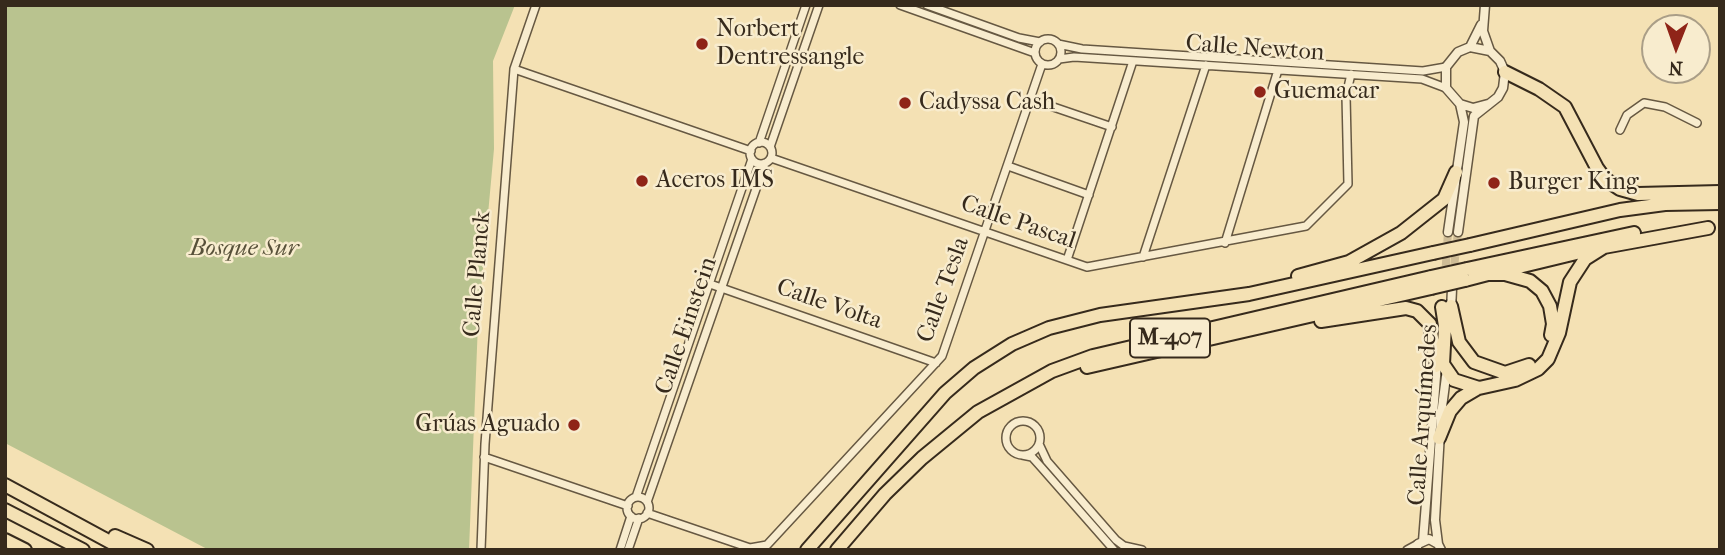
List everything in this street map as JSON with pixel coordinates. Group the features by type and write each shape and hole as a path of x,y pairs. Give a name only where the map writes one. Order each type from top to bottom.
{"highway":[{"path":"1505,72 1539,89 1565,107 1597,168 1605,179 1620,189 1638,194 1720,192"},
{"name":"M-407","path":"1249,294 1268,283 1349,262 1375,250 1434,209 1444,199 1457,172"},
{"name":"M-407","path":"807,550 944,393 974,368 1012,344 1049,328 1100,315 1249,294 1620,210 1665,204 1720,203"},
{"name":"M-407","path":"931,451 1058,376 1439,286 1466,274 1596,238 1668,228 1714,229"},
{"name":"M-407","path":"1488,274 1604,247 1714,229"},
{"path":"1439,438 1450,411 1461,398 1479,388 1527,375 1548,359 1559,333 1570,282 1585,259 1604,247"},
{"name":"M-407","path":"1446,307 1464,352 1483,368 1495,372 1516,371 1538,358 1549,343 1553,324 1546,297 1522,277 1466,274"},
{"name":"M-407","path":"837,550 885,494 931,451 978,412 1052,370 1073,363 1439,286"},
{"path":"1446,307 1442,369 1454,380 1479,388"},
{"name":"M-407","path":"1272,324 1406,308 1417,311 1430,324 1442,369"},
{"path":"5,485 125,550"},
{"path":"37,501 147,550"},
{"path":"5,510 83,550"},
{"path":"5,540 24,550"}],"street":[{"name":"Calle Planck","path":"481,550 484,457 514,69 536,5"},
{"path":"514,69 751,155 759,143 806,5"},
{"path":"768,161 770,147 818,5"},
{"path":"900,5 1035,53 1042,64 1054,63 1059,59 1058,44 1050,39 1040,42 1019,38 927,5"},
{"path":"1458,232 1474,117 1503,88 1505,72 1500,61 1490,51 1483,31 1485,5"},
{"path":"1470,47 1483,19"},
{"path":"1035,53 1040,42"},
{"name":"Calle Newton","path":"1058,44 1082,49 1423,71 1446,67"},
{"path":"1448,232 1464,122 1460,104 1446,88 1446,67 1458,52 1470,47 1490,51"},
{"name":"Calle Newton","path":"1059,59 1422,79 1446,88"},
{"path":"1067,260 1133,61"},
{"name":"Calle Tesla","path":"758,549 767,545 779,533 936,363 946,348 1042,64"},
{"path":"1143,257 1206,65"},
{"path":"1225,243 1278,70"},
{"name":"Calle Pascal","path":"751,155 1087,267 1301,230 1349,184 1346,96 1351,74"},
{"path":"1030,99 1112,128"},
{"path":"1620,130 1627,115 1644,103 1665,107 1697,123"},
{"path":"1460,104 1473,107 1488,104"},
{"path":"759,143 770,147"},
{"name":"Calle Einstein","path":"636,498 710,284 751,155"},
{"name":"Calle Einstein","path":"647,502 768,161"},
{"path":"1008,166 1089,195"},
{"name":"Calle Volta","path":"710,284 936,363"},
{"name":"Calle Arquímedes","path":"1439,286 1446,307"},
{"name":"Calle Arquímedes","path":"1440,547 1435,520 1442,369"},
{"name":"Calle Arquímedes","path":"1419,545 1442,369"},
{"path":"1114,550 1032,457 1022,455 1008,446 1006,437 1012,425 1022,421 1032,424 1039,432 1039,444 1047,461 1116,540 1124,546 1142,550"},
{"path":"1022,455 1034,451 1039,444"},
{"path":"484,457 628,506 635,517 628,550"},
{"path":"628,506 636,498 647,502 647,513"},
{"path":"620,550 635,517 647,513 758,549"},
{"path":"1407,550 1419,545 1440,547"}],"green space":[{"name":"Bosque Sur","path":"5,5 515,5 493,61 494,149 478,323 469,550 209,550 5,443"}],"tunnel":[{"path":"1445,278 1448,232"},
{"path":"1453,276 1458,232"}],"place":[{"name":"Norbert Dentressangle","path":"702,44"},
{"name":"Guemacar","path":"1260,92"},
{"name":"Cadyssa Cash","path":"905,103"},
{"name":"Aceros IMS","path":"642,181"},
{"name":"Burger King","path":"1494,183"},
{"name":"Grúas Aguado","path":"574,425"}]}
